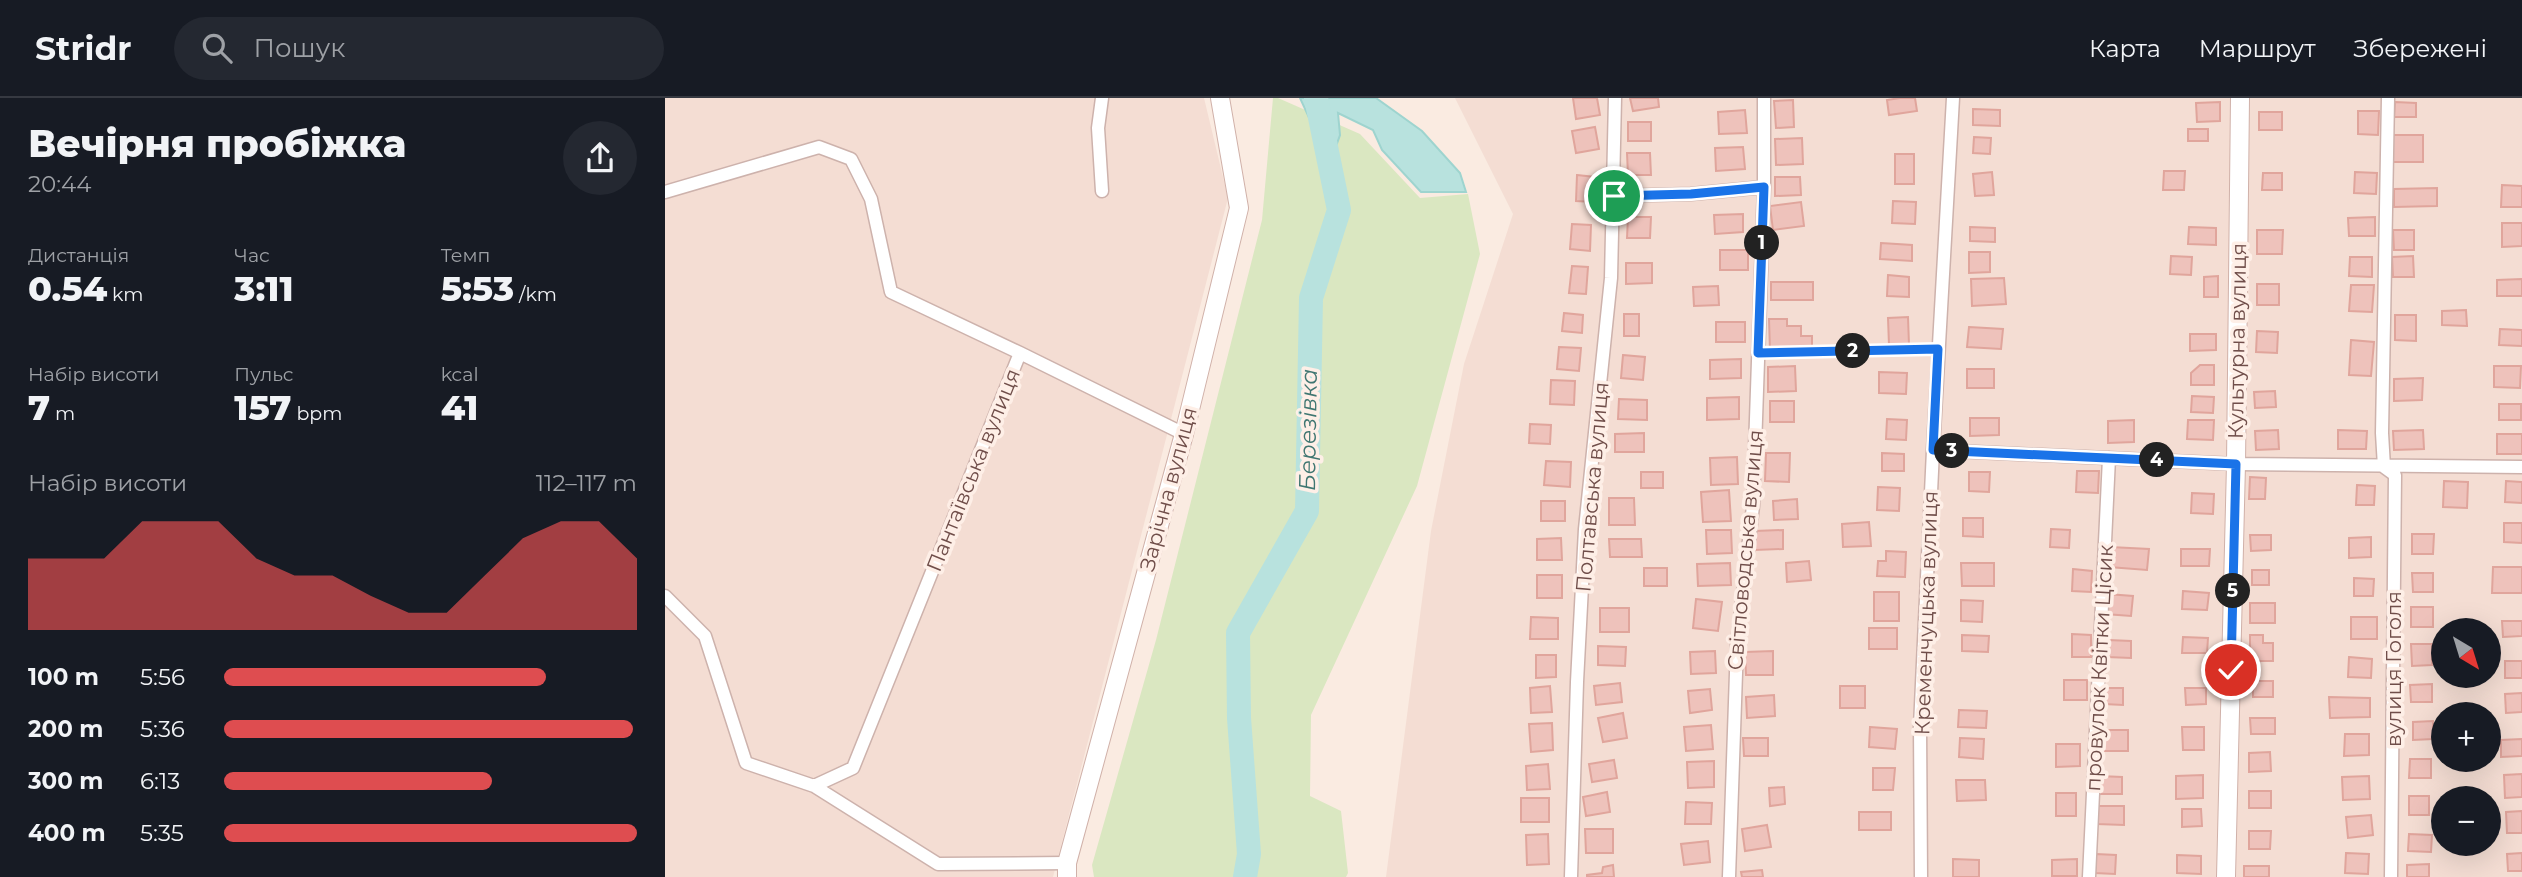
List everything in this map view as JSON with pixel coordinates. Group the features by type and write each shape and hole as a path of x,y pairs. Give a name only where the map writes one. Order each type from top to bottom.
{"street":[{"path":"1102,98 1098,128 1102,191"},
{"name":"Зарічна вулиця","path":"1067,870 1184,434 1240,208 1220,98"},
{"name":"Полтавська вулиця","path":"1571,877 1585,528 1611,278 1615,98"},
{"name":"Світловодська вулиця","path":"1729,877 1737,644 1753,506 1764,187 1764,98"},
{"name":"Кременчуцька вулиця","path":"1921,877 1920,726 1953,98"},
{"name":"Культурна вулиця","path":"2226,877 2236,464 2240,98"},
{"path":"2384,467 2382,433 2388,98"},
{"name":"Пантаївська вулиця","path":"665,192 819,147 851,159 871,199 891,292 1020,353 853,768 814,786"},
{"path":"1614,196 1691,194 1764,187"},
{"path":"1020,353 1184,434"},
{"path":"1933,450 2236,464 2522,467"},
{"name":"провулок Квітки Цісик","path":"2089,877 2109,458"},
{"name":"вулиця Гоголя","path":"2384,467 2395,475 2391,877"},
{"path":"665,596 705,636 746,763 814,786 938,864 1067,870"}],"path":[{"path":"1758,353 1938,349"}],"shaded area":[{"path":"665,98 1204,98 1228,198 1053,877 665,877"},
{"path":"1455,98 2522,98 2522,877 1386,877 1431,531 1464,364 1513,214"}],"green space":[{"path":"1273,98 1360,134 1420,198 1468,194 1480,254 1417,486 1311,715 1310,796 1341,811 1348,873 1346,877 1094,877 1092,865 1156,640 1262,220"}],"water":[{"path":"1300,98 1376,98 1422,131 1460,173 1466,192 1421,192 1382,150 1373,130 1338,113 1340,135 1330,163"}],"building":[{"path":"1573,98 1597,98 1600,115 1576,119"},
{"path":"1630,98 1658,98 1659,107 1633,111"},
{"path":"1915,98 1917,111 1889,115 1887,100"},
{"path":"1793,100 1794,127 1776,128 1774,101"},
{"path":"2220,102 2220,121 2197,122 2196,103"},
{"path":"2395,102 2416,103 2416,117 2394,117"},
{"path":"1973,109 2000,110 2000,126 1973,125"},
{"path":"1745,110 1747,133 1719,134 1718,112"},
{"path":"2358,111 2379,111 2378,135 2358,134"},
{"path":"2259,112 2282,112 2282,130 2259,130"},
{"path":"1628,122 1651,122 1651,141 1628,141"},
{"path":"1595,127 1599,149 1576,153 1572,131"},
{"path":"2188,129 2208,129 2208,141 2188,141"},
{"path":"2393,135 2423,135 2423,162 2393,162"},
{"path":"1974,137 1991,138 1990,154 1973,153"},
{"path":"1802,138 1803,164 1776,165 1775,139"},
{"path":"1743,147 1745,169 1716,171 1715,148"},
{"path":"1627,153 1650,153 1651,175 1628,175"},
{"path":"1895,154 1914,154 1914,184 1895,184"},
{"path":"2164,171 2185,171 2184,190 2163,190"},
{"path":"1992,172 1994,195 1975,196 1973,174"},
{"path":"2355,172 2377,173 2376,194 2354,193"},
{"path":"2263,173 2282,173 2282,190 2262,190"},
{"path":"1577,175 1595,177 1593,202 1576,201"},
{"path":"1775,177 1800,177 1801,195 1775,196"},
{"path":"2502,185 2522,186 2522,207 2501,207"},
{"path":"2437,188 2437,206 2394,207 2394,189"},
{"path":"1893,201 1916,202 1915,224 1892,223"},
{"path":"1801,202 1804,226 1773,230 1770,206"},
{"path":"1743,214 1743,232 1715,234 1714,215"},
{"path":"1628,217 1651,217 1650,238 1627,238"},
{"path":"2375,217 2375,236 2349,236 2348,218"},
{"path":"2502,223 2522,223 2522,246 2502,247"},
{"path":"1572,224 1591,225 1590,251 1570,249"},
{"path":"1970,227 1995,228 1995,242 1970,241"},
{"path":"2189,227 2216,228 2216,245 2188,244"},
{"path":"2257,230 2283,230 2282,254 2257,254"},
{"path":"2393,230 2414,230 2414,250 2394,250"},
{"path":"1881,243 1912,245 1912,261 1880,259"},
{"path":"1720,250 1748,250 1748,270 1720,270"},
{"path":"1969,252 1990,252 1990,272 1969,273"},
{"path":"2171,256 2192,257 2191,275 2170,274"},
{"path":"2413,256 2414,277 2393,277 2392,257"},
{"path":"2350,257 2372,257 2372,277 2349,276"},
{"path":"1626,263 1652,263 1652,283 1626,284"},
{"path":"1572,266 1588,267 1586,294 1569,293"},
{"path":"1888,275 1909,277 1909,297 1887,296"},
{"path":"2218,276 2218,297 2204,297 2204,277"},
{"path":"2004,278 2006,304 1972,306 1971,279"},
{"path":"2522,279 2522,296 2497,296 2497,280"},
{"path":"1771,282 1813,282 1813,300 1771,300"},
{"path":"2257,284 2279,284 2279,305 2257,305"},
{"path":"2351,285 2374,285 2372,312 2349,311"},
{"path":"1718,286 1719,305 1694,306 1693,287"},
{"path":"2466,310 2467,326 2442,325 2442,311"},
{"path":"1564,313 1583,315 1582,333 1562,331"},
{"path":"1624,314 1639,314 1639,336 1624,336"},
{"path":"2395,315 2416,315 2416,341 2395,340"},
{"path":"1908,317 1909,345 1889,345 1888,318"},
{"path":"1769,319 1787,319 1787,326 1801,326 1801,336 1812,336 1812,350 1770,351"},
{"path":"1716,322 1745,322 1745,342 1716,342"},
{"path":"1969,327 2003,329 2001,349 1967,347"},
{"path":"2500,329 2522,330 2522,346 2499,345"},
{"path":"2257,331 2278,332 2277,353 2256,352"},
{"path":"2190,334 2216,334 2216,350 2190,351"},
{"path":"2351,340 2374,342 2371,376 2349,375"},
{"path":"1559,347 1581,348 1579,371 1557,369"},
{"path":"1623,355 1645,357 1643,380 1621,378"},
{"path":"1741,359 1741,378 1710,379 1710,360"},
{"path":"2200,365 2214,365 2214,385 2191,385 2191,373"},
{"path":"1795,366 1796,391 1768,392 1768,367"},
{"path":"2494,366 2521,366 2520,388 2494,387"},
{"path":"1967,369 1994,369 1994,388 1967,388"},
{"path":"1879,372 1907,373 1906,394 1879,393"},
{"path":"2423,378 2422,400 2394,401 2394,379"},
{"path":"1551,380 1575,381 1574,405 1550,404"},
{"path":"2275,391 2276,407 2255,408 2254,392"},
{"path":"2192,396 2214,397 2213,413 2191,412"},
{"path":"1739,397 1739,419 1707,420 1707,398"},
{"path":"1619,399 1647,400 1647,420 1618,419"},
{"path":"1770,401 1794,401 1794,422 1770,422"},
{"path":"2499,404 2521,404 2521,420 2499,420"},
{"path":"1970,418 1999,418 1999,435 1970,436"},
{"path":"1887,419 1907,420 1906,440 1886,439"},
{"path":"2134,420 2134,442 2108,443 2108,421"},
{"path":"2188,420 2214,420 2213,440 2187,439"},
{"path":"1530,424 1551,425 1550,444 1529,443"},
{"path":"2278,430 2279,449 2256,450 2255,431"},
{"path":"2338,430 2367,431 2366,449 2338,449"},
{"path":"2423,430 2424,449 2394,450 2393,431"},
{"path":"1644,433 1644,452 1615,452 1615,434"},
{"path":"2497,434 2522,434 2522,454 2497,454"},
{"path":"1766,453 1790,453 1789,482 1765,481"},
{"path":"1882,453 1904,454 1904,471 1882,471"},
{"path":"1737,457 1738,484 1711,485 1710,458"},
{"path":"1546,461 1571,462 1570,487 1544,485"},
{"path":"2077,471 2099,471 2098,493 2076,492"},
{"path":"1641,472 1663,472 1663,488 1641,488"},
{"path":"1969,472 1990,472 1989,492 1969,491"},
{"path":"2250,477 2266,478 2265,499 2249,499"},
{"path":"2444,481 2468,482 2467,508 2443,507"},
{"path":"2506,481 2522,482 2522,503 2505,502"},
{"path":"2357,485 2375,486 2374,505 2356,505"},
{"path":"1878,487 1900,488 1899,511 1877,510"},
{"path":"1729,490 1731,521 1703,522 1701,492"},
{"path":"2192,493 2214,494 2213,514 2191,513"},
{"path":"1609,498 1634,498 1635,525 1609,525"},
{"path":"1797,499 1798,519 1774,520 1773,501"},
{"path":"1541,501 1565,501 1565,521 1541,521"},
{"path":"1963,518 1983,518 1983,537 1963,536"},
{"path":"1869,522 1871,546 1843,547 1842,524"},
{"path":"2504,523 2522,523 2522,543 2504,542"},
{"path":"2051,529 2070,530 2069,548 2050,547"},
{"path":"1706,530 1731,530 1732,553 1707,554"},
{"path":"1783,530 1783,549 1755,550 1755,531"},
{"path":"2412,534 2434,534 2433,554 2412,554"},
{"path":"2250,535 2271,535 2271,550 2251,551"},
{"path":"2371,537 2371,557 2349,558 2349,538"},
{"path":"1561,538 1562,560 1537,560 1537,539"},
{"path":"1609,539 1641,539 1642,557 1610,557"},
{"path":"2110,547 2149,549 2147,570 2109,567"},
{"path":"2181,549 2210,549 2209,566 2181,566"},
{"path":"1886,551 1906,552 1905,577 1877,576 1878,561 1886,561"},
{"path":"1809,561 1811,580 1787,582 1786,563"},
{"path":"1730,563 1731,585 1698,586 1697,564"},
{"path":"1961,563 1994,563 1994,586 1962,586"},
{"path":"2493,567 2522,567 2522,593 2492,593"},
{"path":"1644,568 1667,568 1667,586 1644,586"},
{"path":"2073,569 2092,571 2091,592 2072,591"},
{"path":"2252,570 2269,570 2269,585 2252,585"},
{"path":"2412,573 2433,573 2433,592 2413,592"},
{"path":"1537,575 1562,575 1562,598 1537,598"},
{"path":"2354,578 2374,579 2373,596 2354,596"},
{"path":"2183,591 2209,593 2207,610 2182,609"},
{"path":"1874,592 1899,592 1899,621 1874,621"},
{"path":"2107,594 2133,596 2131,616 2105,614"},
{"path":"1696,599 1722,602 1718,631 1693,628"},
{"path":"1961,600 1983,601 1982,622 1961,621"},
{"path":"2250,603 2275,603 2275,623 2250,623"},
{"path":"2411,607 2433,607 2431,627 2411,627"},
{"path":"1600,608 1629,608 1629,632 1600,632"},
{"path":"1531,617 1558,618 1558,639 1530,639"},
{"path":"2351,617 2377,617 2377,639 2351,639"},
{"path":"2502,621 2522,621 2522,636 2503,637"},
{"path":"1869,628 1897,628 1897,649 1869,649"},
{"path":"2072,634 2091,635 2091,657 2072,657"},
{"path":"1962,635 1989,636 1988,652 1962,651"},
{"path":"2250,635 2263,635 2263,643 2273,643 2273,661 2250,661"},
{"path":"2183,637 2208,638 2207,653 2182,653"},
{"path":"2108,640 2131,641 2131,658 2107,657"},
{"path":"2411,644 2431,644 2431,665 2412,666"},
{"path":"1598,646 1626,647 1625,666 1598,665"},
{"path":"1715,651 1716,673 1691,674 1690,652"},
{"path":"1773,651 1773,675 1746,675 1745,652"},
{"path":"1536,655 1556,655 1556,677 1536,678"},
{"path":"2349,657 2372,659 2371,678 2348,677"},
{"path":"2505,661 2522,661 2522,678 2505,678"},
{"path":"2064,680 2087,680 2087,700 2064,700"},
{"path":"2253,681 2273,681 2273,697 2253,697"},
{"path":"1620,683 1622,702 1596,705 1594,686"},
{"path":"2431,684 2432,702 2411,702 2410,685"},
{"path":"1550,686 1552,712 1531,713 1530,688"},
{"path":"1840,686 1865,686 1865,708 1840,708"},
{"path":"2104,688 2123,688 2123,705 2104,704"},
{"path":"2185,688 2206,688 2206,704 2186,705"},
{"path":"1710,689 1712,710 1690,713 1688,691"},
{"path":"2522,693 2522,712 2506,713 2505,694"},
{"path":"1774,695 1775,716 1747,718 1746,697"},
{"path":"2329,697 2370,698 2370,717 2330,718"},
{"path":"1959,710 1987,711 1986,728 1958,727"},
{"path":"1623,713 1627,738 1603,742 1598,718"},
{"path":"2250,718 2275,718 2275,734 2251,734"},
{"path":"2431,721 2431,739 2413,740 2413,722"},
{"path":"1552,723 1553,750 1531,752 1529,724"},
{"path":"1711,725 1713,749 1686,751 1684,727"},
{"path":"1870,727 1897,729 1895,749 1869,747"},
{"path":"2182,727 2204,727 2204,750 2183,750"},
{"path":"2101,730 2128,730 2128,751 2101,751"},
{"path":"2345,734 2369,734 2369,755 2344,756"},
{"path":"1743,738 1768,738 1768,756 1744,756"},
{"path":"1960,738 1984,739 1983,759 1959,757"},
{"path":"2522,739 2522,756 2501,757 2501,740"},
{"path":"2056,744 2080,744 2080,766 2056,767"},
{"path":"2270,752 2271,771 2249,772 2249,753"},
{"path":"2410,759 2431,759 2431,778 2409,778"},
{"path":"1614,760 1617,778 1592,782 1589,764"},
{"path":"1714,761 1714,787 1688,788 1687,762"},
{"path":"1548,764 1550,789 1527,790 1526,766"},
{"path":"1873,768 1895,768 1893,790 1873,790"},
{"path":"2522,774 2522,797 2505,798 2504,775"},
{"path":"2203,775 2203,798 2176,799 2176,776"},
{"path":"2099,776 2122,777 2122,794 2099,794"},
{"path":"2369,776 2370,799 2343,800 2342,777"},
{"path":"1956,780 1985,780 1986,800 1957,801"},
{"path":"1784,787 1785,804 1770,806 1769,788"},
{"path":"2249,791 2271,791 2271,808 2249,808"},
{"path":"1607,792 1610,812 1586,816 1583,797"},
{"path":"2056,793 2076,793 2076,816 2056,816"},
{"path":"2409,796 2429,796 2429,815 2409,815"},
{"path":"1521,798 1549,798 1549,822 1521,822"},
{"path":"1686,802 1712,803 1711,824 1685,824"},
{"path":"2097,806 2124,806 2124,825 2097,824"},
{"path":"2182,809 2201,809 2202,826 2182,827"},
{"path":"2522,811 2522,833 2507,833 2506,812"},
{"path":"1859,812 1891,812 1891,830 1859,830"},
{"path":"2371,815 2373,835 2348,838 2346,817"},
{"path":"1767,825 1771,847 1745,851 1742,829"},
{"path":"1585,829 1613,829 1613,853 1586,853"},
{"path":"2249,831 2271,831 2270,849 2249,849"},
{"path":"1548,834 1549,864 1527,865 1526,835"},
{"path":"2409,834 2431,835 2431,852 2408,851"},
{"path":"1708,841 1710,862 1684,865 1681,844"},
{"path":"2346,853 2369,854 2368,874 2345,873"},
{"path":"2522,853 2522,871 2508,871 2507,854"},
{"path":"2096,854 2116,855 2115,874 2095,873"},
{"path":"2177,855 2201,856 2201,874 2177,873"},
{"path":"1953,859 1979,860 1979,877 1953,877"},
{"path":"2077,859 2077,876 2052,876 2052,860"},
{"path":"2429,864 2429,877 2407,877 2407,865"},
{"path":"1613,865 1614,877 1587,877 1602,873 1603,867"},
{"path":"2244,866 2269,866 2269,877 2244,877"},
{"path":"1762,870 1763,877 1742,877 1741,872"}],"waterway":[{"name":"Березівка","path":"1245,877 1249,854 1239,718 1238,633 1307,511 1311,298 1339,210 1316,98"}],"route":[{"path":"1614,196 1691,194 1764,187 1758,353 1938,349 1933,450 2236,464 2231,670"}]}
